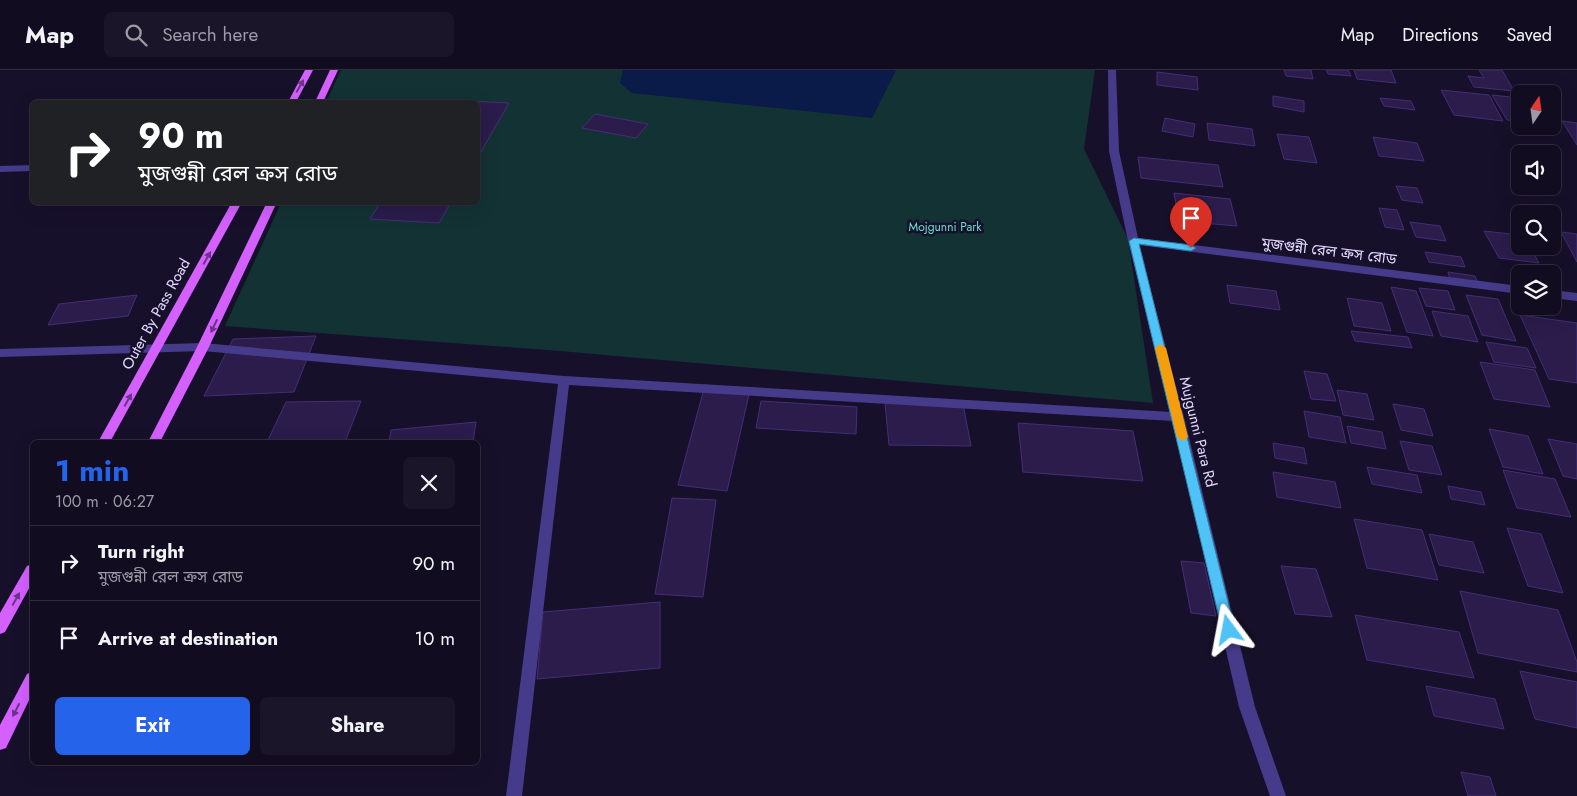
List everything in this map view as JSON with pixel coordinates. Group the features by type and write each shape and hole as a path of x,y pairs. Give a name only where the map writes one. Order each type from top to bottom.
{"main road":[{"path":"293,100 309,70"},
{"path":"320,100 334,70"},
{"name":"Outer By Pass Road","path":"105,440 235,205"},
{"path":"155,440 203,347 271,205"},
{"path":"0,627 30,574"},
{"path":"0,742 30,683"}],"street":[{"name":"Mujgunni Para Rd","path":"1112,70 1111,102 1114,151 1134,241 1247,707 1278,796"},
{"path":"0,169 30,168"},
{"name":"মুজগুন্নী রেল ক্রস রোড","path":"1134,241 1511,289"},
{"path":"1561,295 1577,298"},
{"path":"0,353 156,350 203,347 564,380 1178,417"},
{"path":"514,796 564,380"}],"green space":[{"name":"Mojgunni Park","path":"341,70 1095,70 1084,149 1128,239 1153,403 560,351 225,326 280,205 480,205 480,100 327,100"}],"water":[{"path":"623,70 896,70 872,118 632,93 620,83"}],"building":[{"path":"1284,70 1311,70 1313,79 1286,76"},
{"path":"1326,70 1348,70 1351,76 1328,74"},
{"path":"1354,70 1391,70 1396,83 1357,79"},
{"path":"1479,70 1502,70 1511,86 1511,91 1474,87 1468,76 1484,78"},
{"path":"1157,72 1197,77 1198,90 1157,85"},
{"path":"1441,90 1489,95 1503,121 1454,115"},
{"path":"1492,95 1511,97 1511,120 1507,120"},
{"path":"1273,96 1304,101 1304,112 1273,106"},
{"path":"1380,98 1411,101 1415,110 1384,106"},
{"path":"480,102 509,103 480,154"},
{"path":"595,114 648,124 636,138 582,128"},
{"path":"1165,118 1195,124 1193,137 1162,131"},
{"path":"1562,121 1577,123 1577,145"},
{"path":"1207,123 1252,129 1255,146 1209,140"},
{"path":"1277,134 1309,137 1317,163 1284,159"},
{"path":"1373,137 1417,143 1424,161 1379,156"},
{"path":"1138,157 1218,165 1223,187 1141,178"},
{"path":"1396,186 1417,188 1423,203 1402,200"},
{"path":"1174,193 1230,199 1237,226 1179,221"},
{"path":"379,205 449,205 439,223 370,219"},
{"path":"1379,208 1397,210 1404,230 1385,227"},
{"path":"1410,222 1440,226 1446,241 1416,237"},
{"path":"1484,231 1511,234 1511,255 1535,255 1539,263 1499,258"},
{"path":"1561,232 1577,234 1577,262"},
{"path":"1425,252 1461,257 1465,267 1429,262"},
{"path":"1448,272 1475,276 1478,283 1450,279"},
{"path":"1227,285 1276,291 1280,310 1230,303"},
{"path":"1391,287 1416,291 1433,336 1407,332"},
{"path":"1419,288 1448,291 1455,310 1426,306"},
{"path":"137,295 128,316 48,325 59,304"},
{"path":"1466,295 1498,299 1516,341 1482,335"},
{"path":"1347,298 1382,303 1391,331 1354,326"},
{"path":"1432,311 1468,316 1478,342 1441,336"},
{"path":"1520,315 1577,323 1577,383 1549,379"},
{"path":"1351,331 1408,337 1412,348 1355,341"},
{"path":"316,336 294,392 204,396 233,339"},
{"path":"1486,342 1527,348 1536,368 1494,362"},
{"path":"1480,362 1535,370 1550,407 1494,399"},
{"path":"1304,371 1327,374 1336,401 1311,399"},
{"path":"705,385 750,390 727,491 678,485"},
{"path":"1337,390 1367,394 1374,420 1343,415"},
{"path":"361,401 346,440 268,440 286,402"},
{"path":"761,401 857,407 856,434 756,428"},
{"path":"885,403 963,404 971,446 889,445"},
{"path":"1393,404 1424,409 1433,436 1401,430"},
{"path":"1304,411 1340,417 1346,443 1309,437"},
{"path":"476,422 473,440 389,440 391,430"},
{"path":"1018,423 1133,431 1143,481 1023,472"},
{"path":"1347,426 1382,432 1386,449 1351,443"},
{"path":"1489,429 1528,436 1543,474 1503,467"},
{"path":"1548,439 1577,444 1577,479 1563,476"},
{"path":"1400,441 1432,446 1442,475 1409,470"},
{"path":"1273,443 1304,448 1307,464 1275,458"},
{"path":"1367,467 1417,475 1422,493 1372,484"},
{"path":"1503,470 1555,479 1571,517 1517,508"},
{"path":"1273,472 1335,482 1341,508 1277,497"},
{"path":"1448,486 1481,492 1485,505 1451,499"},
{"path":"672,498 716,500 703,597 655,594"},
{"path":"1354,519 1422,530 1438,580 1367,568"},
{"path":"1507,528 1541,534 1563,593 1528,586"},
{"path":"1429,534 1473,542 1484,573 1439,565"},
{"path":"1181,561 1204,563 1216,616 1191,613"},
{"path":"1281,566 1316,569 1332,617 1295,614"},
{"path":"1460,591 1558,610 1577,662 1577,672 1478,653"},
{"path":"660,602 660,668 537,679 543,612"},
{"path":"1355,615 1459,632 1474,678 1367,660"},
{"path":"1520,671 1577,682 1577,728 1535,719"},
{"path":"1426,686 1495,699 1504,729 1434,716"},
{"path":"1461,772 1490,777 1496,796 1468,796"}],"slow traffic":[{"path":"1160,348 1183,437"}],"route":[{"path":"1191,248 1134,241 1229,630"}]}
